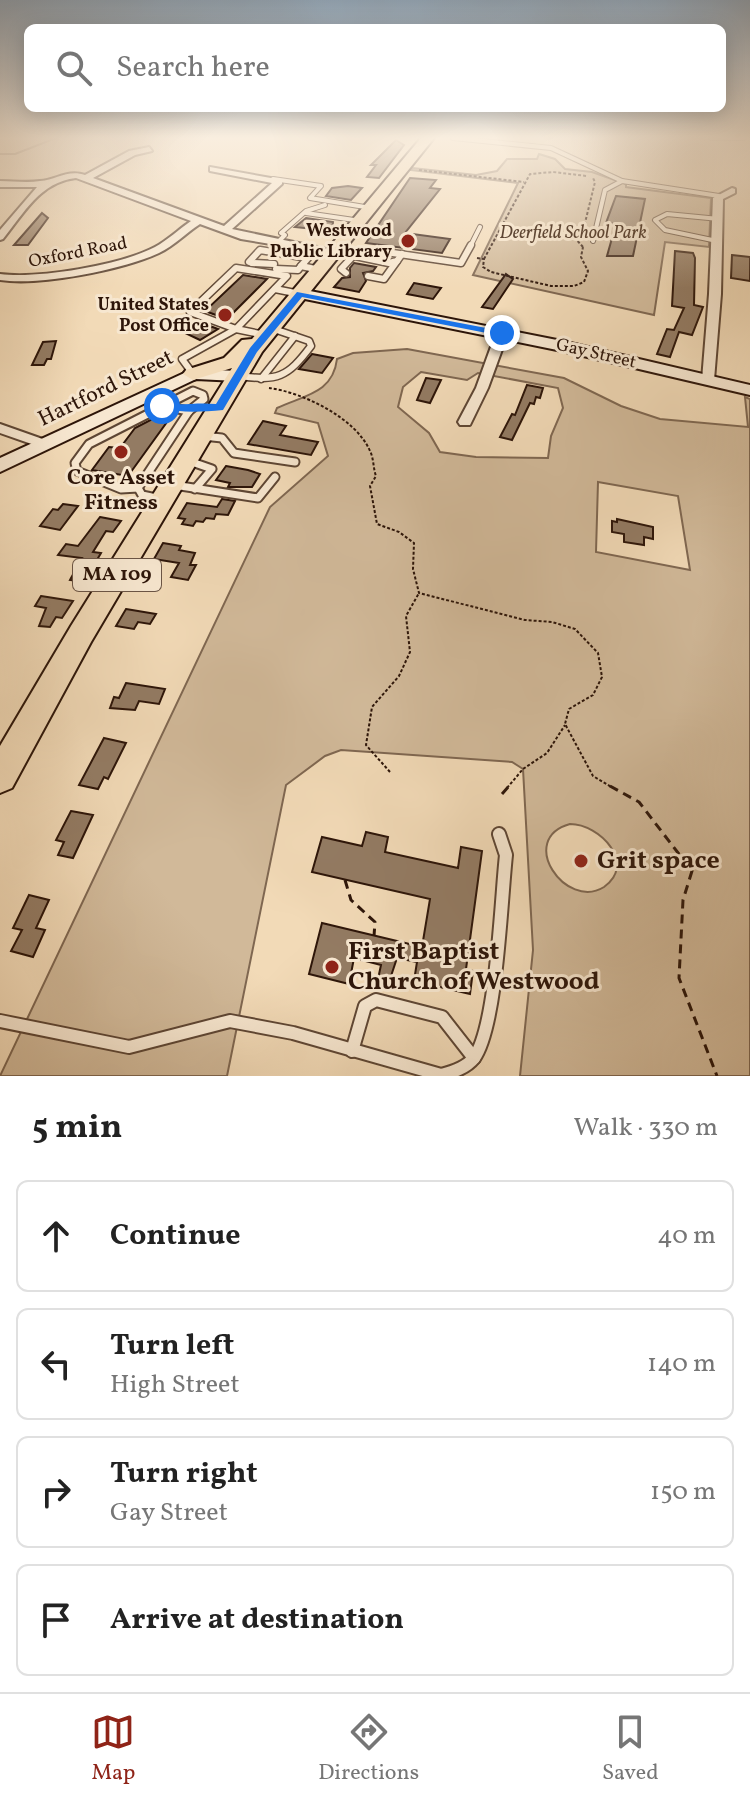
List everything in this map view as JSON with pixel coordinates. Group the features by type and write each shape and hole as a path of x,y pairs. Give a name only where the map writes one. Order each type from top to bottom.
{"main road":[{"name":"MA 109","path":"0,777 81,634 180,483 199,419 249,378 268,331 386,188"},
{"path":"193,374 231,362 268,331"}],"street":[{"path":"0,237 39,188"},
{"path":"117,188 225,230 277,243 336,252"},
{"path":"225,230 274,188"},
{"path":"708,380 719,196 732,191"},
{"name":"Oxford Road","path":"0,277 31,279 140,258 166,246 199,220"},
{"name":"Gay Street","path":"300,294 502,333 750,390"},
{"path":"465,422 482,388 502,333"},
{"name":"Hartford Street","path":"0,466 46,445 82,438 193,374 249,378"},
{"path":"0,428 46,445"}],"lane":[{"path":"319,188 310,198 365,212"},
{"path":"593,241 605,190 608,188"},
{"path":"669,188 719,196"},
{"path":"277,243 285,235 281,233 297,217 323,205 365,212"},
{"path":"306,213 344,219 365,212"},
{"path":"344,219 345,213 365,212"},
{"path":"717,241 665,230 655,220 667,214 719,219"},
{"path":"374,257 386,252 461,263 480,227"},
{"path":"260,250 308,258 301,266 298,270 257,266 249,262 260,250"},
{"path":"336,252 374,257 382,263 397,261"},
{"path":"346,273 341,269 355,254"},
{"path":"368,276 384,279 402,254"},
{"path":"252,263 292,269"},
{"path":"301,266 321,270"},
{"path":"193,374 182,359 239,328 287,276 236,268 190,312 196,318 239,328 295,336 309,341 311,346 290,375 249,378"},
{"path":"275,289 300,294"},
{"path":"249,378 295,336"},
{"path":"193,391 203,395 199,419 138,488 121,489 77,471 75,463 82,438 162,406 193,391"},
{"path":"162,406 199,419 234,453 295,462"},
{"path":"138,488 142,495 180,483 258,498 275,477"},
{"path":"0,1021 129,1047 230,1021 293,1033 441,1075 455,1072 474,1058 489,1004 506,855 499,834"},
{"path":"352,1051 365,1006 376,1000 442,1017 474,1058"}],"path":[{"path":"523,188 484,259 483,267 491,272 547,285 576,286 584,282 588,271 581,257 583,247 593,241"},
{"path":"583,247 574,237 584,227 593,188"},
{"path":"464,257 484,259"},
{"path":"268,388 294,392 314,401 329,414 356,429 372,452 372,467 376,476 370,486 377,524 399,532 414,543 413,569 419,593 406,616 410,652 399,676 372,707 367,728 366,745 390,772"},
{"path":"419,593 525,620 552,622 575,629 598,653 602,677 593,695 569,709 565,724 547,753 523,769 502,794"},
{"path":"565,724 593,776 639,802 692,871 683,900 679,978 717,1076"},
{"path":"345,880 350,902 375,922 374,936"}],"green space":[{"name":"Deerfield School Park","path":"515,188 635,188 711,198 709,247 665,242 654,315 473,275"},
{"path":"407,349 564,378 621,406 660,419 748,427 745,397 750,399 750,1076 520,1076 533,950 523,769 512,762 341,750 325,756 286,785 227,1076 0,1076 270,507 328,456 318,423 275,413 277,408 324,386 337,359 353,353","holes":["421,372 467,380 478,373 558,388 563,408 551,436 548,458 476,457 440,452 429,433 398,407 403,387","598,482 678,496 690,570 596,552","570,824 593,831 603,838 616,857 617,867 613,878 604,887 589,892 562,882 552,870 547,857 547,844 554,832"]}],"building":[{"path":"332,188 362,188 351,200 326,196"},
{"path":"403,188 440,189 405,233 450,239 442,253 366,243"},
{"path":"616,196 645,199 633,256 607,256 616,224 606,223"},
{"path":"42,213 48,218 28,245 14,245"},
{"path":"306,218 333,222 332,231 295,227"},
{"path":"675,251 693,253 694,305 703,307 692,335 679,332 670,357 657,354 667,329 674,330 684,308 672,306"},
{"path":"732,255 750,257 750,281 731,278"},
{"path":"354,263 376,267 363,273 366,281 359,292 334,287 342,278 350,277 350,268"},
{"path":"506,274 513,279 493,309 482,307"},
{"path":"243,275 267,279 227,319 205,311"},
{"path":"414,283 441,288 433,299 407,294"},
{"path":"202,323 218,329 200,340 185,333"},
{"path":"56,341 51,359 47,359 44,365 32,365 43,342"},
{"path":"312,354 333,358 322,373 299,369"},
{"path":"426,378 441,380 430,403 417,400"},
{"path":"527,385 543,388 540,398 536,397 534,404 530,403 512,440 500,437 512,414 515,415"},
{"path":"162,414 172,415 128,476 92,470 109,447 120,448 135,428"},
{"path":"263,421 286,426 280,435 318,442 311,455 248,444"},
{"path":"226,466 260,474 252,487 228,487 230,483 216,480"},
{"path":"222,499 235,501 228,515 216,514 214,519 196,521 193,526 182,524 185,519 178,518 187,503 217,507"},
{"path":"63,504 78,506 60,530 40,526 53,509 58,510"},
{"path":"100,517 121,521 113,532 106,531 93,552 101,553 84,582 70,580 82,558 58,555 66,544 78,546"},
{"path":"617,519 653,527 653,539 644,537 644,545 624,542 624,534 612,532 612,521 617,522"},
{"path":"163,543 181,546 179,550 195,553 190,565 196,565 188,580 171,577 179,563 154,559"},
{"path":"41,596 73,601 62,618 56,617 50,627 39,626 46,608 35,606"},
{"path":"126,609 156,614 150,624 138,622 134,629 116,626"},
{"path":"126,683 165,689 159,704 139,701 135,710 110,708 114,697 119,698"},
{"path":"104,738 126,743 108,779 104,777 98,789 79,785"},
{"path":"71,811 93,815 73,858 58,855 64,842 56,840"},
{"path":"366,832 388,837 385,852 458,868 461,847 482,851 466,969 473,971 470,994 414,981 417,962 397,958 389,982 378,979 381,965 354,958 349,984 309,974 322,923 422,947 430,899 312,872 322,837 362,846"},
{"path":"29,895 49,900 36,928 45,930 33,957 11,951 22,930 13,928"}],"place":[{"name":"Westwood Public Library","path":"408,241"},
{"name":"United States Post Office","path":"225,315"},
{"name":"Core Asset Fitness","path":"121,452"},
{"name":"Grit space","path":"581,861"},
{"name":"First Baptist Church of Westwood","path":"332,967"}],"route":[{"path":"162,406 189,411 198,405 219,408 253,350 300,294 502,333"}]}
